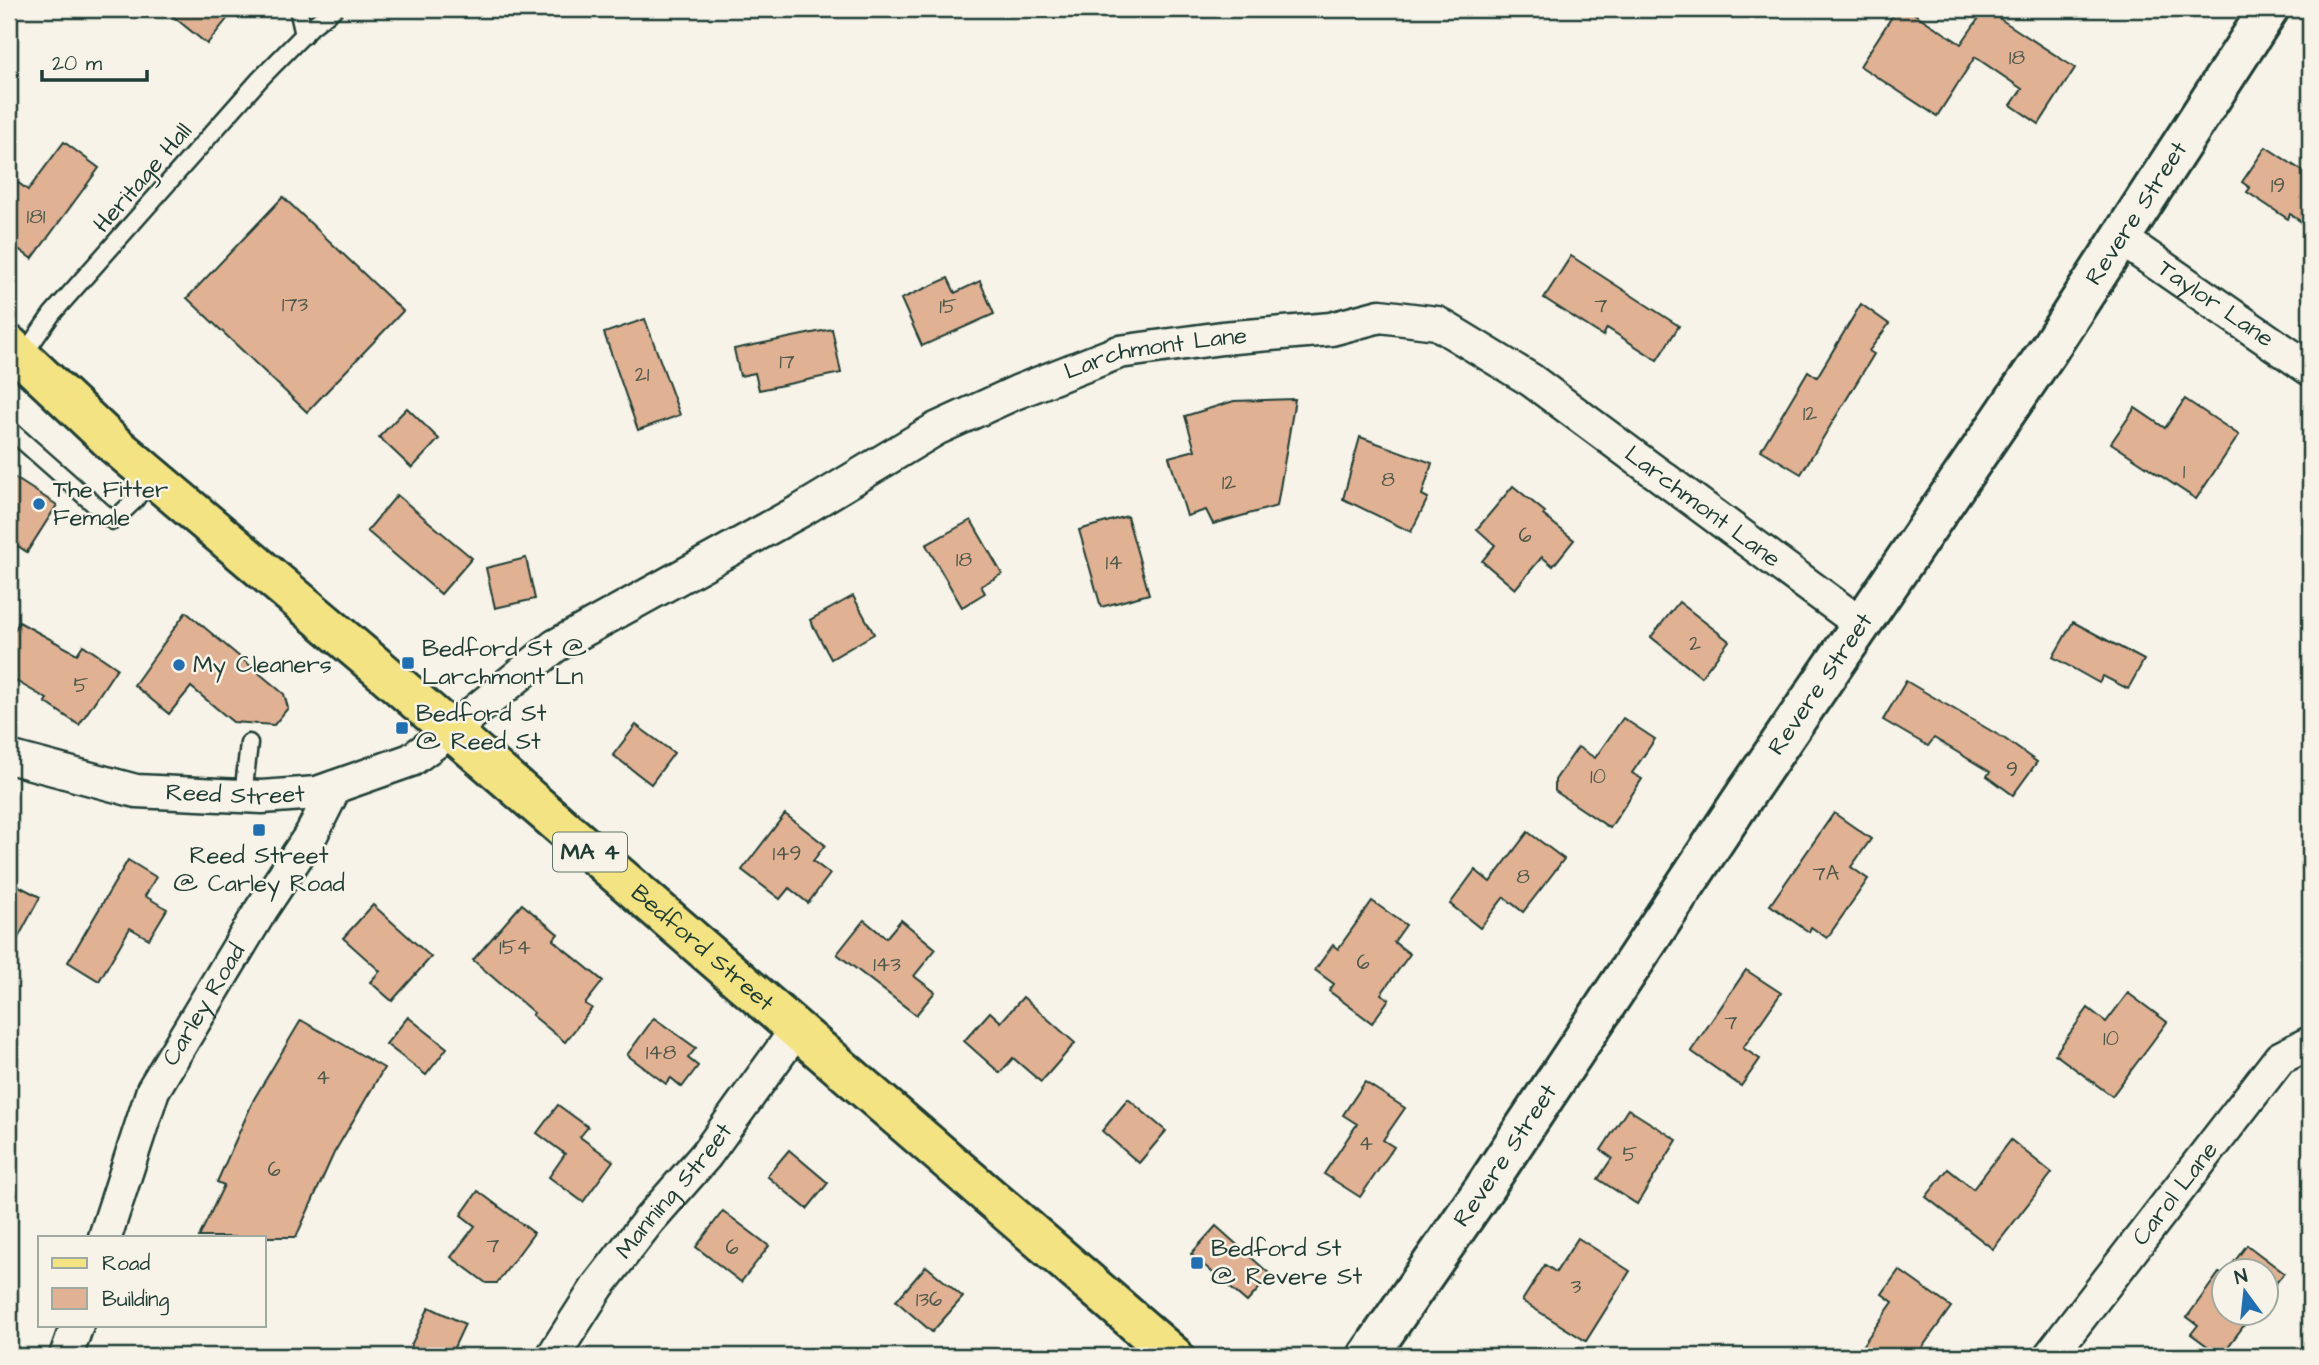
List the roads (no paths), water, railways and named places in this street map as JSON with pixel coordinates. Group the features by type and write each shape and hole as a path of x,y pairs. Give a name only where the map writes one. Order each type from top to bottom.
{"main road":[{"name":"Bedford Street","path":"16,351 116,445 1174,1356"}],"street":[{"name":"Revere Street","path":"1368,1356 1483,1190 1745,795 2047,352 2269,9"},
{"name":"Taylor Lane","path":"2120,237 2310,369"},
{"name":"Larchmont Lane","path":"451,731 555,646 800,511 936,429 1017,392 1119,352 1222,338 1331,329 1380,316 1437,323 1531,380 1862,625"},
{"name":"Reed Street","path":"9,757 136,791 243,796 317,793 411,760 451,731"},
{"name":"Carley Road","path":"105,1236 153,1090 261,910 312,833 335,787"},
{"name":"Manning Street","path":"553,1356 598,1286 649,1220 706,1155 797,1029"},
{"name":"Carol Lane","path":"2050,1356 2280,1058 2310,1043"},
{"path":"66,1356 77,1326"}],"lane":[{"path":"298,9 304,35"},
{"name":"Heritage Hall","path":"16,351 260,79 334,9"},
{"path":"9,429 113,521 135,500 152,476"},
{"path":"243,796 249,743"}],"place":[{"name":"The Fitter Female","path":"39,504"},
{"name":"Bedford St @ Larchmont Ln","path":"408,663"},
{"name":"My Cleaners","path":"179,665"},
{"name":"Bedford St @ Reed St","path":"402,728"},
{"name":"Reed Street @ Carley Road","path":"259,830"},
{"name":"Bedford St @ Revere St","path":"1197,1263"}]}
